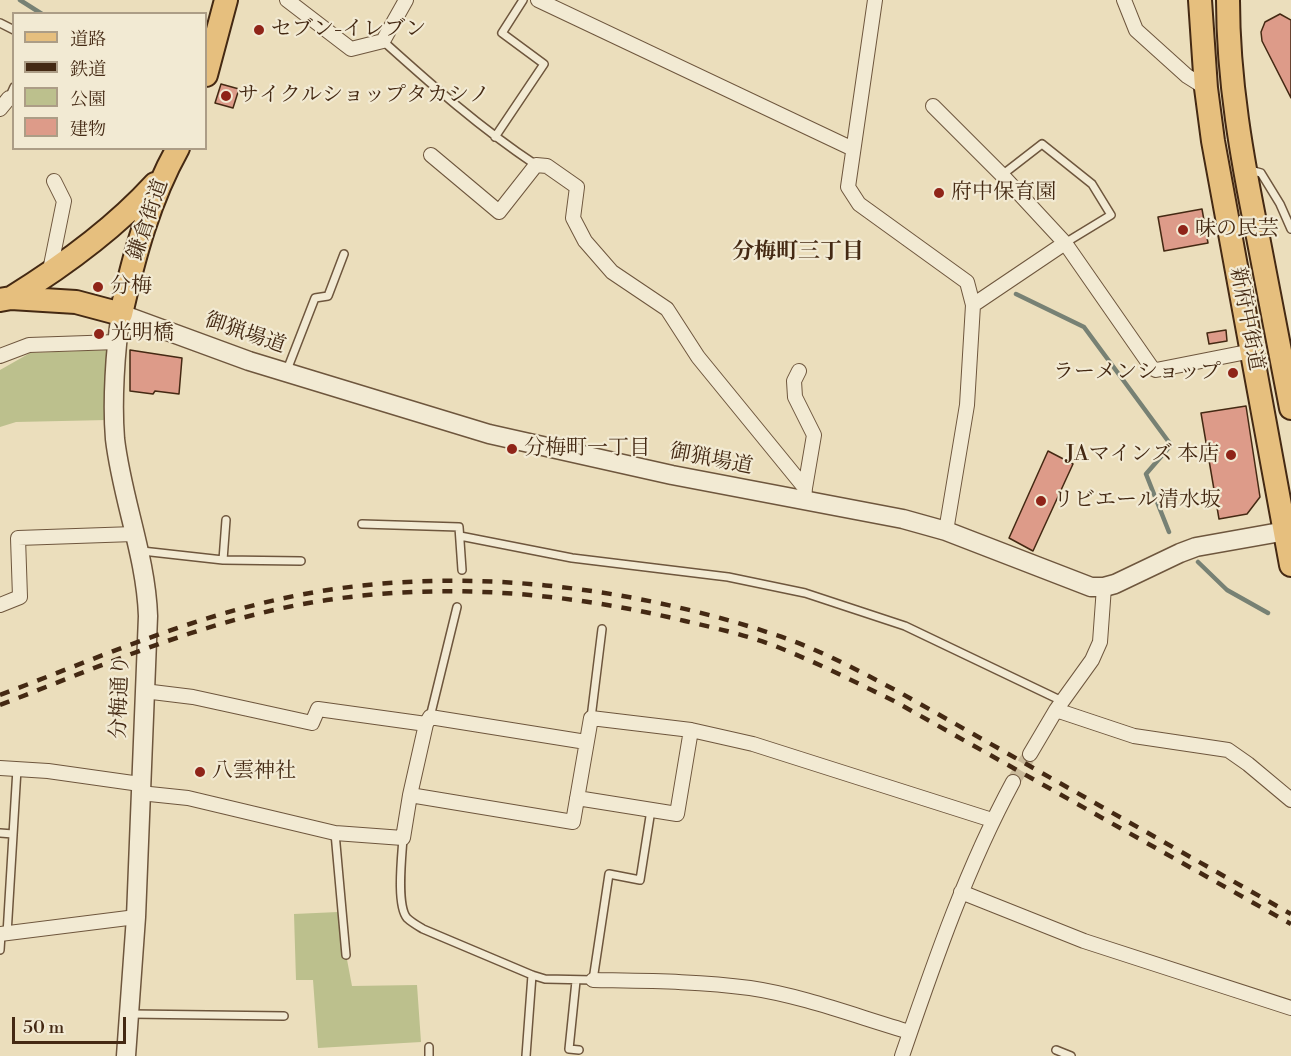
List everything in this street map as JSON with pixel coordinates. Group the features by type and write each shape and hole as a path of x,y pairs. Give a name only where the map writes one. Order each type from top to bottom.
{"main road":[{"path":"207,71 226,0"},
{"name":"新府中街道","path":"1200,0 1206,88 1213,141 1288,530 1291,565"},
{"name":"新府中街道","path":"1228,0 1233,89 1245,168 1291,408"},
{"name":"鎌倉街道","path":"121,314 148,214 163,176 177,150"},
{"path":"5,299 49,274 114,225 163,176"},
{"path":"5,299 76,302 121,314"}],"street":[{"path":"287,0 351,50 383,40 406,0"},
{"path":"538,0 853,149"},
{"path":"875,0 848,187 859,204 967,282 973,305 967,405 946,531"},
{"path":"1124,0 1136,30 1187,76 1206,88"},
{"path":"0,109 12,94"},
{"path":"933,106 1002,175 1065,243 1152,368 1156,370 1252,351"},
{"path":"431,155 499,212 536,165 547,166 577,187 573,218 585,241 612,273 667,309 698,357 805,494"},
{"path":"49,274 64,201 54,181"},
{"path":"973,305 1065,243"},
{"name":"御猟場道","path":"121,314 286,372 489,434 672,476 805,494 946,531 1091,587 1104,587"},
{"name":"分梅通り","path":"121,314 117,342 116,440 144,580 148,616 136,917 126,1056"},
{"path":"0,356 29,345 117,342"},
{"path":"799,370 794,381 795,398 814,435 805,494"},
{"path":"1030,754 1059,706 1092,660 1100,642 1104,587 1196,547 1288,530"},
{"path":"0,605 20,597 18,538 136,542"},
{"path":"144,691 193,697 312,723 318,709 428,720 586,742"},
{"path":"1059,706 1134,736 1228,750 1291,800"},
{"path":"410,795 573,822 591,718 691,730 753,744 993,820"},
{"path":"0,768 48,771 188,798 335,833 403,838 410,795 428,720"},
{"path":"577,798 677,814 691,730"},
{"path":"902,1056 962,892 993,820 1013,782"},
{"path":"962,892 1084,941 1291,1008"},
{"path":"3,934 136,917"},
{"path":"593,980 702,983 751,988 780,994 910,1032"}],"lane":[{"path":"495,138 544,64 502,33 523,0"},
{"path":"383,40 495,138 536,165"},
{"path":"1002,175 1042,144 1092,184 1111,215 1065,243"},
{"path":"1245,168 1261,173 1280,204 1291,228"},
{"path":"286,372 315,298 328,296 344,254"},
{"path":"223,560 226,520"},
{"path":"362,524 459,527 462,570"},
{"path":"459,536 572,558 728,578 806,593 905,626 1059,706"},
{"path":"136,542 223,560 301,561"},
{"path":"428,720 457,607"},
{"path":"591,718 602,629"},
{"path":"0,950 13,834 17,769"},
{"path":"403,838 401,889 403,910 407,918 431,933 532,975 545,979 593,980 609,874 640,880 651,810"},
{"path":"0,833 13,834"},
{"path":"335,833 346,955"},
{"path":"526,1056 532,975"},
{"path":"576,981 569,1049 579,1050"},
{"path":"130,1014 284,1016"},
{"path":"429,1047 429,1056"},
{"path":"1056,1050 1071,1056"}],"green space":[{"path":"106,350 110,363 107,420 16,422 0,427 0,370 30,353"},
{"path":"338,912 352,986 417,985 421,1042 318,1048 313,980 296,980 294,914"}],"building":[{"path":"1280,14 1291,20 1291,98 1262,41 1261,32 1265,22"},
{"path":"221,84 239,89 233,108 215,103"},
{"name":"味の民芸","path":"1202,209 1208,243 1164,251 1158,217"},
{"path":"1226,330 1227,341 1209,344 1207,333"},
{"path":"130,350 182,358 179,394 130,391"},
{"name":"JAマインズ 本店","path":"1246,406 1260,497 1247,514 1219,519 1201,413"},
{"name":"リビエール清水坂","path":"1048,451 1073,464 1033,551 1009,538"}],"waterway":[{"path":"20,0 39,12"},
{"path":"1016,294 1084,327 1171,445 1146,474 1169,532"},
{"path":"1198,562 1227,590 1268,613"}],"tunnel":[{"path":"1013,782 1030,754"}],"railway":[{"path":"0,695 173,629 280,599 341,588 404,582 467,581 530,584 593,591 656,602 717,617 776,635 854,668 1291,914"},
{"path":"0,705 175,638 283,608 333,599 434,591 484,592 535,595 636,610 753,638 820,665 894,701 1291,924"}],"place":[{"name":"セブン-イレブン","path":"259,30"},
{"name":"サイクルショップタカシノ","path":"226,96"},
{"name":"府中保育園","path":"939,193"},
{"name":"味の民芸","path":"1183,230"},
{"name":"分梅","path":"98,287"},
{"name":"光明橋","path":"99,334"},
{"name":"ラーメンショップ","path":"1233,373"},
{"name":"分梅町一丁目","path":"512,449"},
{"name":"JAマインズ 本店","path":"1231,455"},
{"name":"リビエール清水坂","path":"1041,501"},
{"name":"八雲神社","path":"200,772"}],"district":[{"name":"分梅町三丁目","path":"798,253"}]}
